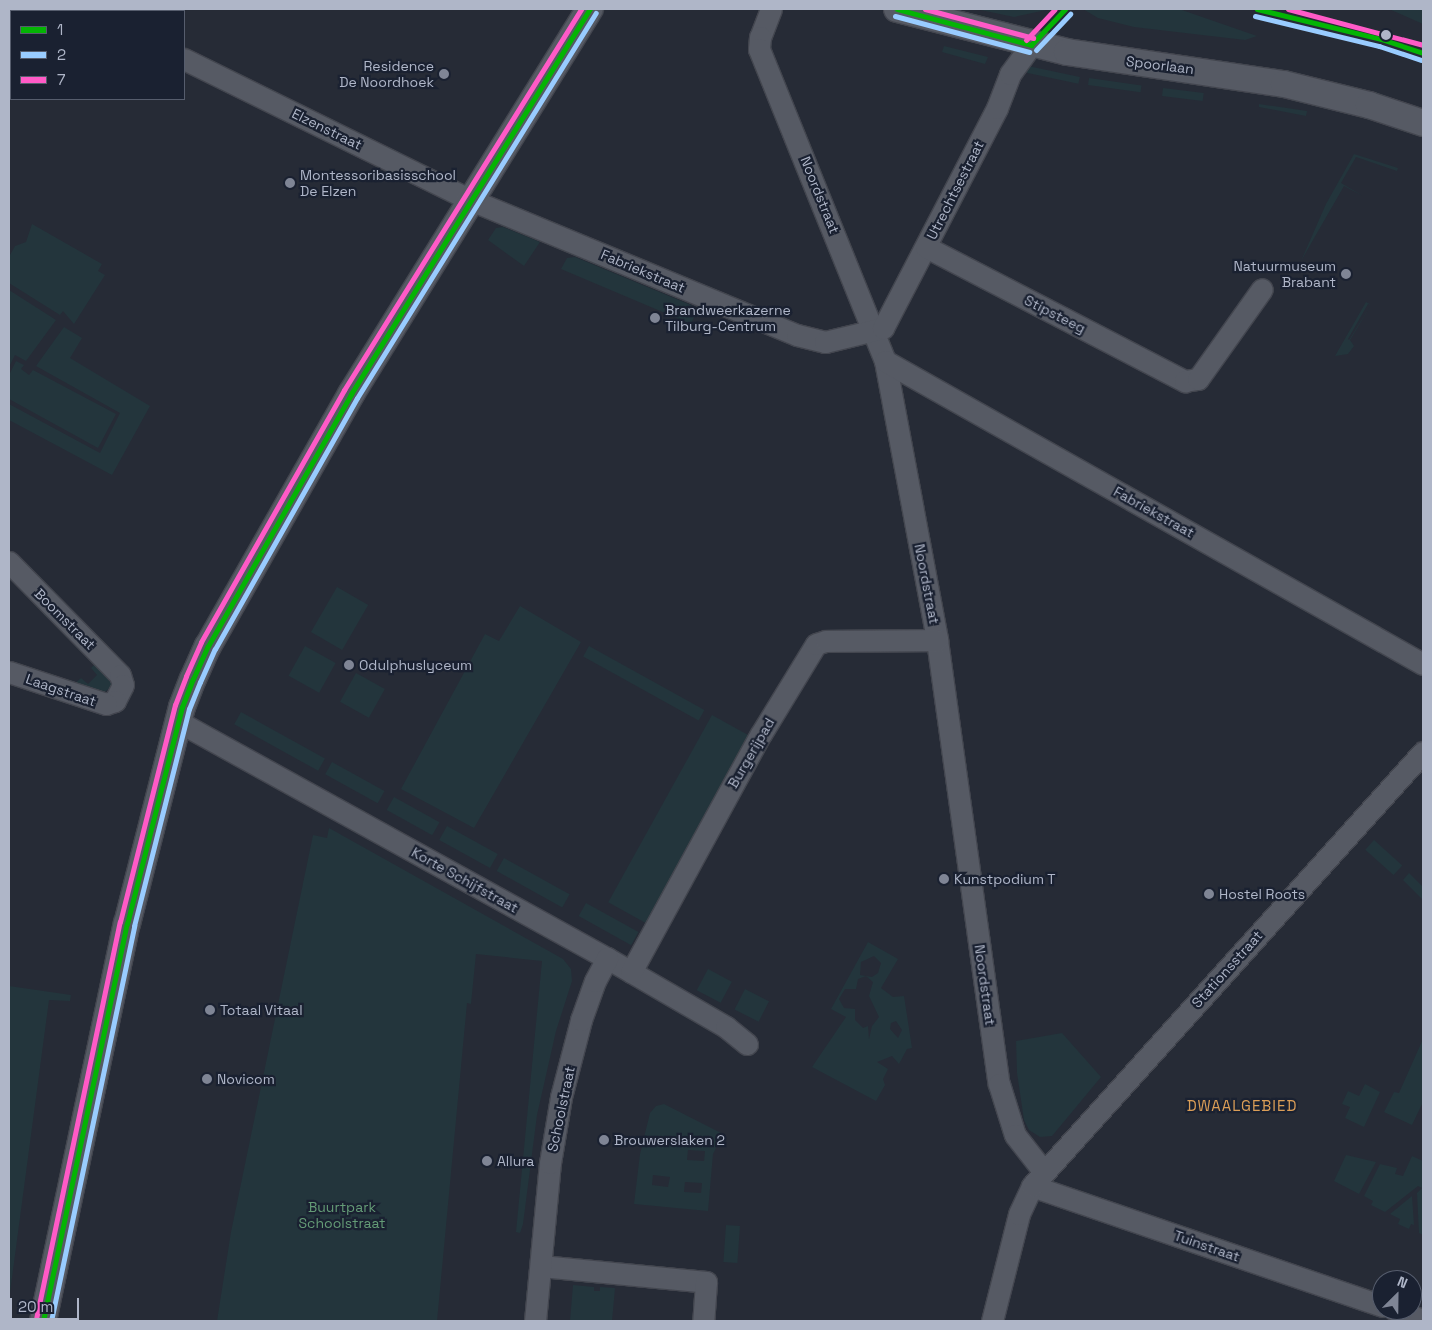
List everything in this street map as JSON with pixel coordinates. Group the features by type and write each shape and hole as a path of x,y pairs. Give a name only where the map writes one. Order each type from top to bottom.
{"street":[{"path":"43,1321 127,924 178,722 208,646 351,394 590,9"},
{"name":"Noordstraat","path":"771,9 760,37 759,49 875,330 885,360 938,640 999,1084 1015,1134 1038,1179"},
{"name":"Spoorlaan","path":"897,9 1031,45 1260,79 1334,96 1423,123"},
{"name":"Utrechtsestraat","path":"875,330 883,328 997,108 1010,74 1031,45"},
{"name":"Elzenstraat","path":"185,58 470,200"},
{"name":"Fabriekstraat","path":"470,200 797,335 825,342 875,330"},
{"name":"Stipsteeg","path":"926,247 1185,381 1198,379 1262,289"},
{"name":"Fabriekstraat","path":"885,360 1423,664"},
{"name":"Boomstraat","path":"9,562 120,675"},
{"name":"Burgerijpad","path":"630,972 761,734 816,644 826,641 938,640"},
{"name":"Laagstraat","path":"9,672 106,704 115,701 121,693 123,684 120,675"},
{"name":"Korte Schijfstraat","path":"178,722 607,958 726,1027 746,1044"},
{"name":"Stationsstraat","path":"992,1321 1019,1214 1038,1179 1423,752"},
{"name":"Schoolstraat","path":"534,1321 550,1163 561,1097 581,1020 595,980 607,958"},
{"name":"Tuinstraat","path":"1038,1179 1372,1302"},
{"path":"541,1266 706,1282 703,1321"}],"green space":[{"path":"976,9 1046,9 1046,10 1014,17"},
{"path":"1083,9 1179,9 1257,36 1245,40 1134,27 1098,18"},
{"path":"1389,9 1423,9 1423,24"},
{"path":"944,46 988,57 985,64 942,52"},
{"path":"1028,66 1080,77 1078,84 1027,73"},
{"path":"1089,78 1141,85 1141,92 1088,85"},
{"path":"1163,88 1204,93 1203,101 1162,96"},
{"path":"1259,104 1307,111 1306,116 1259,107"},
{"path":"1354,154 1398,168 1397,171 1356,157 1341,183 1363,196 1344,186 1301,261 1326,204"},
{"path":"32,224 102,264 98,271 105,275 74,324 63,311 60,315 9,283 9,257 15,246 26,242"},
{"path":"503,227 540,242 524,266 488,240 496,228"},
{"path":"575,257 698,308 691,324 561,269 567,258"},
{"path":"9,290 56,320 26,361 15,355 9,367"},
{"path":"1366,302 1371,305 1350,340 1354,346 1348,354 1335,356","holes":["1368,304 1371,305 1349,340"]},
{"path":"64,327 82,338 70,358 150,406 112,475 9,420 9,404 100,453 120,413 36,366"},
{"path":"16,361 24,365 21,369 29,375 33,370 116,414 98,448 9,399 9,375"},
{"path":"337,587 368,605 342,650 311,632"},
{"path":"520,606 581,642 474,828 401,789 485,634 499,641"},
{"path":"305,646 336,663 319,693 289,676"},
{"path":"589,646 704,710 699,720 583,656"},
{"path":"94,665 111,676 111,687 102,694 73,685 81,678 88,684 97,675 91,668"},
{"path":"356,673 385,689 369,718 340,702"},
{"path":"241,712 325,759 318,771 234,724"},
{"path":"712,715 754,738 650,925 608,902"},
{"path":"332,762 384,791 378,803 325,774"},
{"path":"394,797 439,822 432,835 387,810"},
{"path":"447,826 498,854 490,868 439,840"},
{"name":"Buurtpark Schoolstraat","path":"329,828 563,959 571,969 572,981 556,1031 537,1115 523,1224 520,1233 516,1232 542,961 476,954 471,1004 467,1003 437,1321 217,1321 231,1232 313,835 327,838"},
{"path":"1374,840 1402,865 1394,875 1365,850"},
{"path":"504,858 570,894 562,907 497,871"},
{"path":"1409,873 1423,887 1423,900 1403,880"},
{"path":"586,903 638,932 631,945 579,916"},
{"path":"868,942 898,959 881,988 893,997 904,996 912,1048 907,1049 899,1064 892,1056 877,1062 888,1069 883,1079 885,1085 876,1101 812,1067 846,1017 831,1009","holes":["874,956 881,963 878,973 872,977 860,975 861,962","866,976 873,982 869,996 879,1017 872,1026 869,1039 868,1026 863,1028 855,1020 855,1009 844,1008 839,999 845,989 856,989 858,979","896,1021 902,1030 898,1038 890,1029 891,1023"]},
{"path":"708,969 732,982 721,1003 697,990"},
{"path":"9,986 71,995 70,1001 49,1000 9,1300"},
{"path":"745,989 769,1001 759,1022 735,1009"},
{"path":"1062,1033 1101,1077 1052,1136 1040,1137 1029,1130 1024,1120 1017,1073 1016,1041"},
{"path":"1423,1039 1423,1102 1412,1125 1384,1112 1394,1092 1399,1093"},
{"path":"1365,1084 1380,1092 1364,1127 1345,1118 1350,1107 1342,1104 1348,1091 1359,1096"},
{"path":"664,1104 723,1134 713,1154 708,1211 634,1204 640,1154 650,1113 656,1106","holes":["688,1150 705,1151 704,1161 687,1160","653,1175 670,1177 668,1187 652,1185","685,1182 702,1183 701,1193 684,1192"]},
{"path":"1346,1155 1376,1162 1359,1194 1334,1181"},
{"path":"1412,1156 1423,1161 1423,1235 1419,1233 1417,1193 1422,1188 1418,1186 1385,1212 1371,1205 1373,1201 1364,1196 1380,1164 1397,1168 1395,1174 1403,1176"},
{"path":"1412,1196 1414,1225 1411,1224 1409,1229 1398,1224 1400,1219 1390,1214"},
{"path":"726,1225 740,1226 737,1263 723,1262"},
{"path":"573,1285 594,1287 594,1291 600,1291 600,1287 615,1288 612,1321 570,1321"}],"transit line":[{"name":"7","path":"36,1319 120,922 175,705 186,676 201,642 344,390 581,9"},
{"name":"1","path":"43,1321 127,924 182,707 193,679 208,646 351,394 590,9"},
{"name":"1","path":"897,9 1031,45"},
{"name":"7","path":"925,9 1033,38"},
{"name":"7","path":"1026,40 1055,9"},
{"name":"1","path":"1031,45 1065,9"},
{"name":"1","path":"1257,9 1381,39 1423,53"},
{"name":"7","path":"1288,9 1423,45"},
{"name":"2","path":"51,1321 134,926 189,709 200,682 215,649 357,398 596,13"},
{"name":"2","path":"1036,50 1070,14"},
{"name":"2","path":"895,16 1029,52"},
{"name":"2","path":"1255,16 1379,46 1421,60"}],"place":[{"name":"Residence De Noordhoek","path":"444,74"},
{"name":"Montessoribasisschool De Elzen","path":"290,183"},
{"name":"Natuurmuseum Brabant","path":"1346,274"},
{"name":"Brandweerkazerne Tilburg-Centrum","path":"655,318"},
{"name":"Odulphuslyceum","path":"349,665"},
{"name":"Kunstpodium T","path":"944,879"},
{"name":"Hostel Roots","path":"1209,894"},
{"name":"Totaal Vitaal","path":"210,1010"},
{"name":"Novicom","path":"207,1079"},
{"name":"Brouwerslaken 2","path":"604,1140"},
{"name":"Allura","path":"487,1161"}],"district":[{"name":"DWAALGEBIED","path":"1242,1106"}]}
